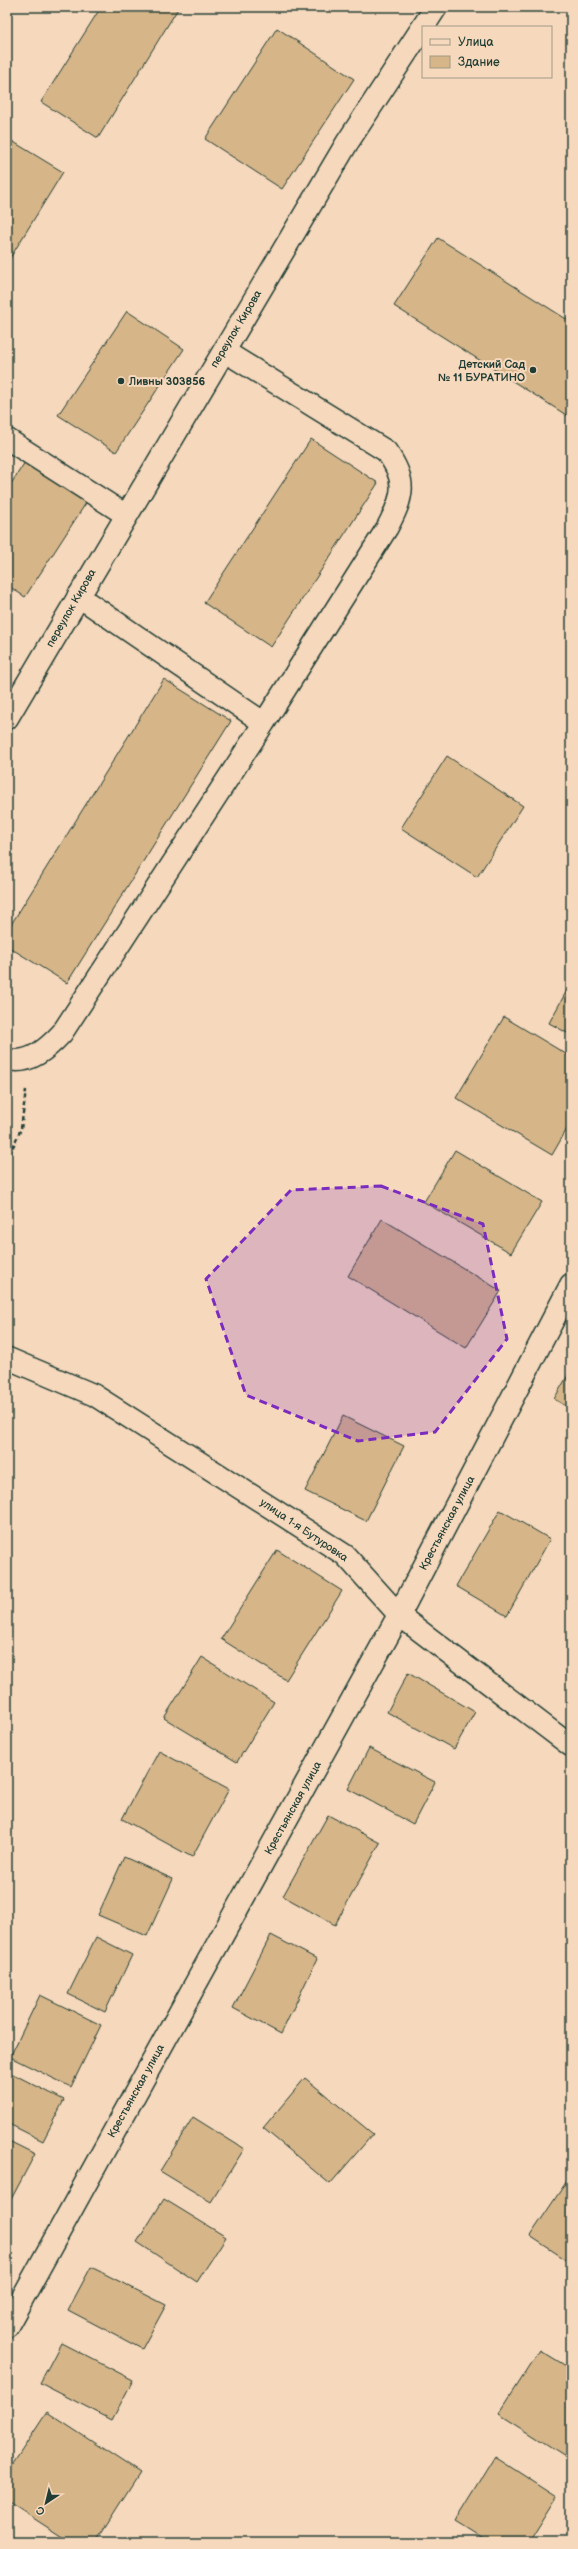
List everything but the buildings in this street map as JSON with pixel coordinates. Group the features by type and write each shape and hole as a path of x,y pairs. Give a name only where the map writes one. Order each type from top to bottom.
{"street":[{"name":"переулок Кирова","path":"424,26 436,7"},
{"name":"переулок Кирова","path":"7,718 347,144 422,29"},
{"name":"Крестьянская улица","path":"7,2326 399,1615 571,1285"}],"lane":[{"path":"7,1059 31,1057 48,1048 62,1033 264,723 388,528 398,506 403,484 397,466 386,451 224,351"},
{"path":"7,439 126,515"},
{"path":"78,596 264,723"},
{"name":"улица 1-я Бутуровка","path":"7,1358 94,1396 345,1555 399,1615 571,1746"}],"path":[{"path":"7,1160 20,1129 31,1057"}],"highlighted area":[{"path":"381,1186 483,1224 507,1339 435,1432 358,1441 246,1395 206,1279 291,1190"}],"place":[{"name":"Детский Сад № 11 БУРАТИНО","path":"533,370"},
{"name":"Ливны 303856","path":"121,381"}]}
